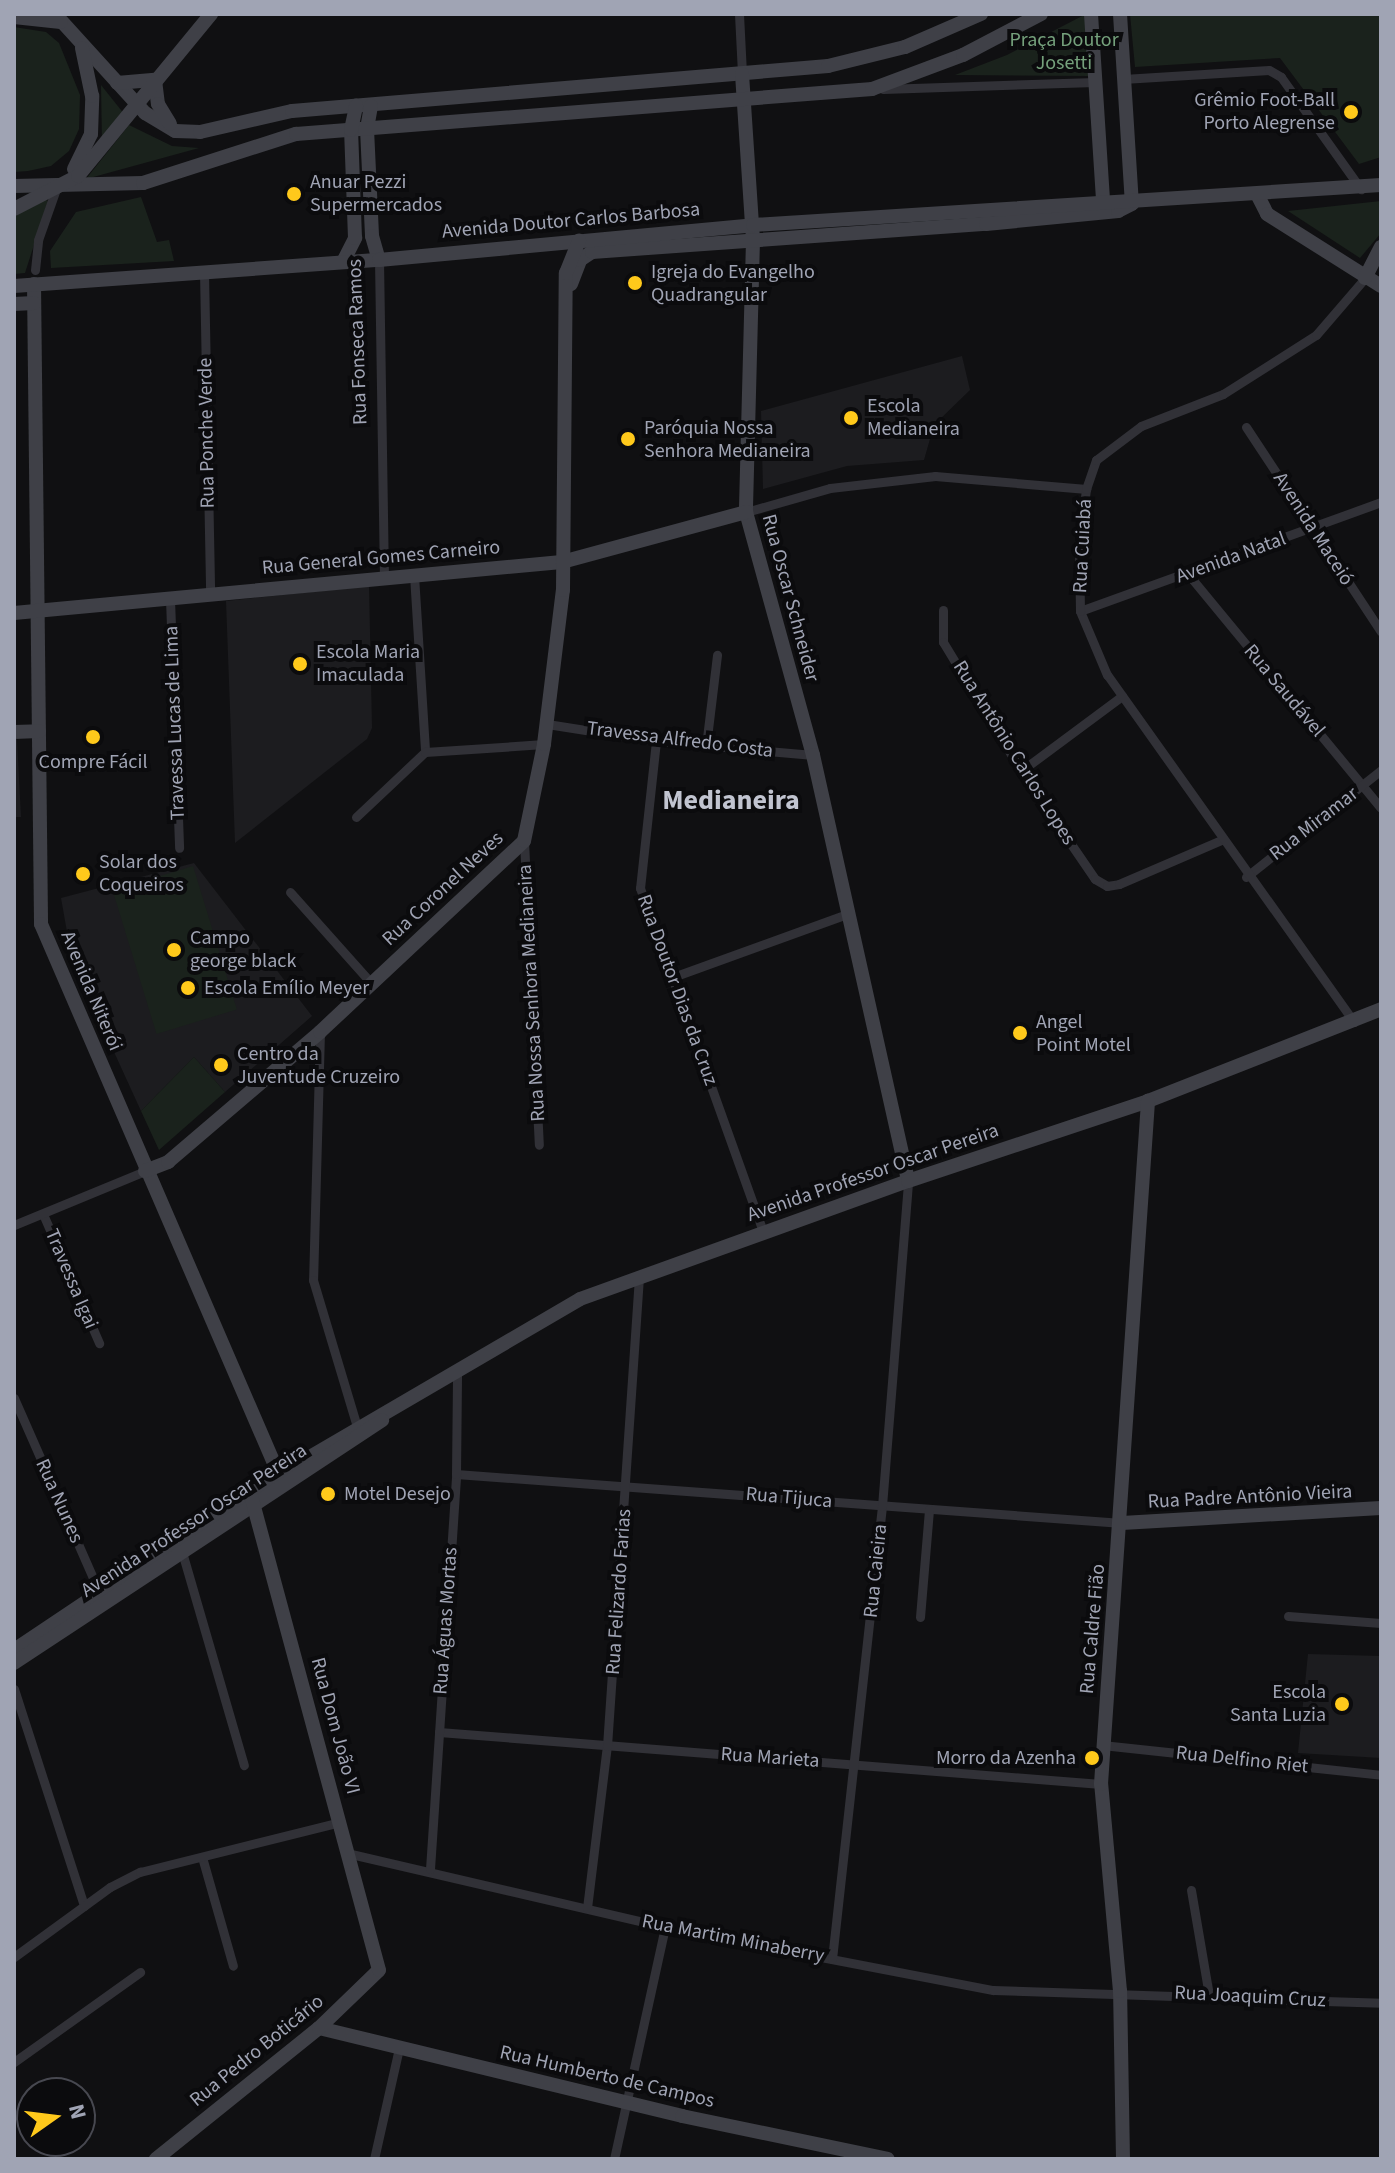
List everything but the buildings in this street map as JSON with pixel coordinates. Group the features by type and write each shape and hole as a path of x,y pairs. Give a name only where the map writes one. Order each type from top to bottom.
{"street":[{"path":"14,209 78,176 211,14"},
{"name":"Rua Oscar Schneider","path":"739,14 753,225 746,512 813,755 851,912 908,1181"},
{"path":"14,17 58,18 137,106 175,131 200,132 292,111 828,66 905,47 981,14"},
{"path":"872,89 963,55 1041,14"},
{"path":"1091,14 1103,201"},
{"path":"1120,14 1132,204"},
{"path":"57,186 81,161 91,134 92,96 80,43"},
{"path":"1123,79 1269,70 1281,77 1361,189"},
{"path":"117,83 155,80"},
{"path":"155,80 162,114 175,131"},
{"path":"14,186 143,183 296,134 872,89 1095,82"},
{"name":"Rua Fonseca Ramos","path":"343,262 355,238 359,129 363,106"},
{"name":"Rua Fonseca Ramos","path":"359,129 372,236 379,260 384,577"},
{"name":"Avenida Doutor Carlos Barbosa","path":"14,286 34,277 204,272 379,260 753,225 1103,201 1132,204 1258,196 1381,185"},
{"name":"Avenida Niterói","path":"57,186 38,240 34,277 41,924 145,1171 281,1480"},
{"path":"1258,196 1267,214 1381,286"},
{"name":"Avenida Doutor Carlos Barbosa","path":"567,295 580,260 592,252 1118,211 1132,204"},
{"name":"Rua Coronel Neves","path":"14,1225 168,1162 320,1032 524,841 547,724 562,562 567,295 571,251 579,240"},
{"path":"1365,278 1381,247"},
{"name":"Rua Ponche Verde","path":"204,272 210,594"},
{"name":"Rua Cuiabá","path":"1354,1022 1246,877 1122,696 1080,611 1079,546 1086,489 1096,460 1118,441 1223,394 1316,335 1365,278"},
{"path":"14,304 34,303"},
{"name":"Avenida Maceió","path":"1246,427 1381,632"},
{"path":"746,512 830,488 935,476 1086,489"},
{"name":"Avenida Natal","path":"1080,611 1381,502"},
{"name":"Rua General Gomes Carneiro","path":"14,613 562,562 746,512"},
{"name":"Rua Saudável","path":"1188,574 1381,808"},
{"path":"414,575 425,752"},
{"name":"Travessa Lucas de Lima","path":"170,599 179,848"},
{"name":"Rua Antônio Carlos Lopes","path":"943,610 943,642 1021,771 1095,879 1107,886 1221,840"},
{"path":"706,746 717,655"},
{"path":"1021,771 1122,696"},
{"name":"Travessa Alfredo Costa","path":"547,724 656,741 813,755"},
{"path":"14,732 39,731"},
{"name":"Rua Doutor Dias da Cruz","path":"656,741 640,888 763,1232"},
{"path":"356,817 425,752 544,744"},
{"name":"Rua Miramar","path":"1246,877 1381,770"},
{"name":"Rua Nossa Senhora Medianeira","path":"524,841 539,1145"},
{"path":"290,892 371,983"},
{"path":"673,977 851,912"},
{"name":"Avenida Professor Oscar Pereira","path":"281,1480 357,1427 457,1372 542,1318 639,1276 1148,1101 1381,1009"},
{"path":"320,1032 313,1280 357,1427"},
{"name":"Rua Caldre Fião","path":"1123,2159 1120,1991 1101,1784 1122,1523 1148,1101"},
{"name":"Rua Caieira","path":"832,1959 857,1764 882,1506 908,1181"},
{"name":"Travessa Igai","path":"43,1214 99,1343"},
{"name":"Rua Felizardo Farias","path":"587,1908 607,1746 639,1276"},
{"name":"Rua Águas Mortas","path":"430,1869 456,1474 457,1372"},
{"name":"Rua Nunes","path":"14,1398 102,1598"},
{"name":"Avenida Professor Oscar Pereira","path":"14,1663 102,1598 251,1498 367,1433 394,1409"},
{"name":"Rua Tijuca","path":"456,1474 1122,1523"},
{"name":"Avenida Professor Oscar Pereira","path":"14,1650 182,1552 251,1498"},
{"name":"Rua Dom João VI","path":"251,1498 351,1854 379,1970"},
{"name":"Rua Padre Antônio Vieira","path":"1122,1523 1381,1508"},
{"path":"920,1617 929,1509"},
{"path":"182,1552 244,1765"},
{"path":"1288,1616 1381,1623"},
{"path":"14,1689 84,1906"},
{"name":"Rua Marieta","path":"439,1732 1101,1784"},
{"name":"Rua Delfino Riet","path":"1102,1745 1381,1775"},
{"path":"14,1957 84,1906 140,1872 341,1822"},
{"name":"Rua Martim Minaberry","path":"351,1854 430,1869 665,1927 993,1990 1120,1991"},
{"path":"202,1857 233,1966"},
{"path":"1191,1890 1209,1995"},
{"path":"614,2159 665,1927"},
{"name":"Rua Pedro Boticário","path":"156,2159 319,2028 379,1970"},
{"path":"14,2062 140,1972"},
{"name":"Rua Joaquim Cruz","path":"1120,1991 1381,2003"},
{"name":"Rua Humberto de Campos","path":"319,2028 627,2102 888,2159"},
{"path":"374,2159 399,2048"}],"shaded area":[{"name":"Escola Medianeira","path":"962,356 970,390 934,425 924,460 847,466 763,489 761,411"},
{"name":"Escola Maria Imaculada","path":"369,586 372,728 367,739 235,843 226,601"},
{"path":"17,739 21,817 14,817 14,740"},
{"name":"Escola Emílio Meyer","path":"194,863 312,1016 225,1092 194,1057 141,1111 72,960 61,898"},
{"name":"Escola Santa Luzia","path":"1308,1654 1381,1656 1381,1758 1298,1753"}],"green space":[{"name":"Praça Doutor Josetti","path":"1086,14 1090,76 955,75 1007,55"},
{"name":"Grêmio Foot-Ball Porto Alegrense","path":"1130,14 1381,14 1381,157 1359,164 1280,58 1135,67"},
{"path":"14,27 46,32 59,43 80,95 79,129 69,151 51,166 14,172"},
{"path":"101,85 125,115 102,142"},
{"path":"129,125 172,146 199,148 86,179"},
{"path":"141,197 157,242 169,240 174,261 51,268 50,251 76,212"},
{"path":"42,198 48,201 25,273 14,274 14,217"},
{"path":"1381,201 1381,233 1360,258 1288,211"},
{"name":"Campo george black","path":"193,866 237,1009 157,1034 113,891"},
{"path":"194,1057 225,1092 159,1150 141,1111"}],"place":[{"name":"Grêmio Foot-Ball Porto Alegrense","path":"1351,112"},
{"name":"Anuar Pezzi Supermercados","path":"294,194"},
{"name":"Igreja do Evangelho Quadrangular","path":"635,283"},
{"name":"Escola Medianeira","path":"851,418"},
{"name":"Paróquia Nossa Senhora Medianeira","path":"628,439"},
{"name":"Escola Maria Imaculada","path":"300,664"},
{"name":"Compre Fácil","path":"93,737"},
{"name":"Solar dos Coqueiros","path":"83,874"},
{"name":"Campo george black","path":"174,950"},
{"name":"Escola Emílio Meyer","path":"188,988"},
{"name":"Angel Point Motel","path":"1020,1033"},
{"name":"Centro da Juventude Cruzeiro","path":"221,1065"},
{"name":"Motel Desejo","path":"328,1494"},
{"name":"Escola Santa Luzia","path":"1342,1704"},
{"name":"Morro da Azenha","path":"1092,1758"}],"district":[{"name":"Medianeira","path":"731,800"}]}
